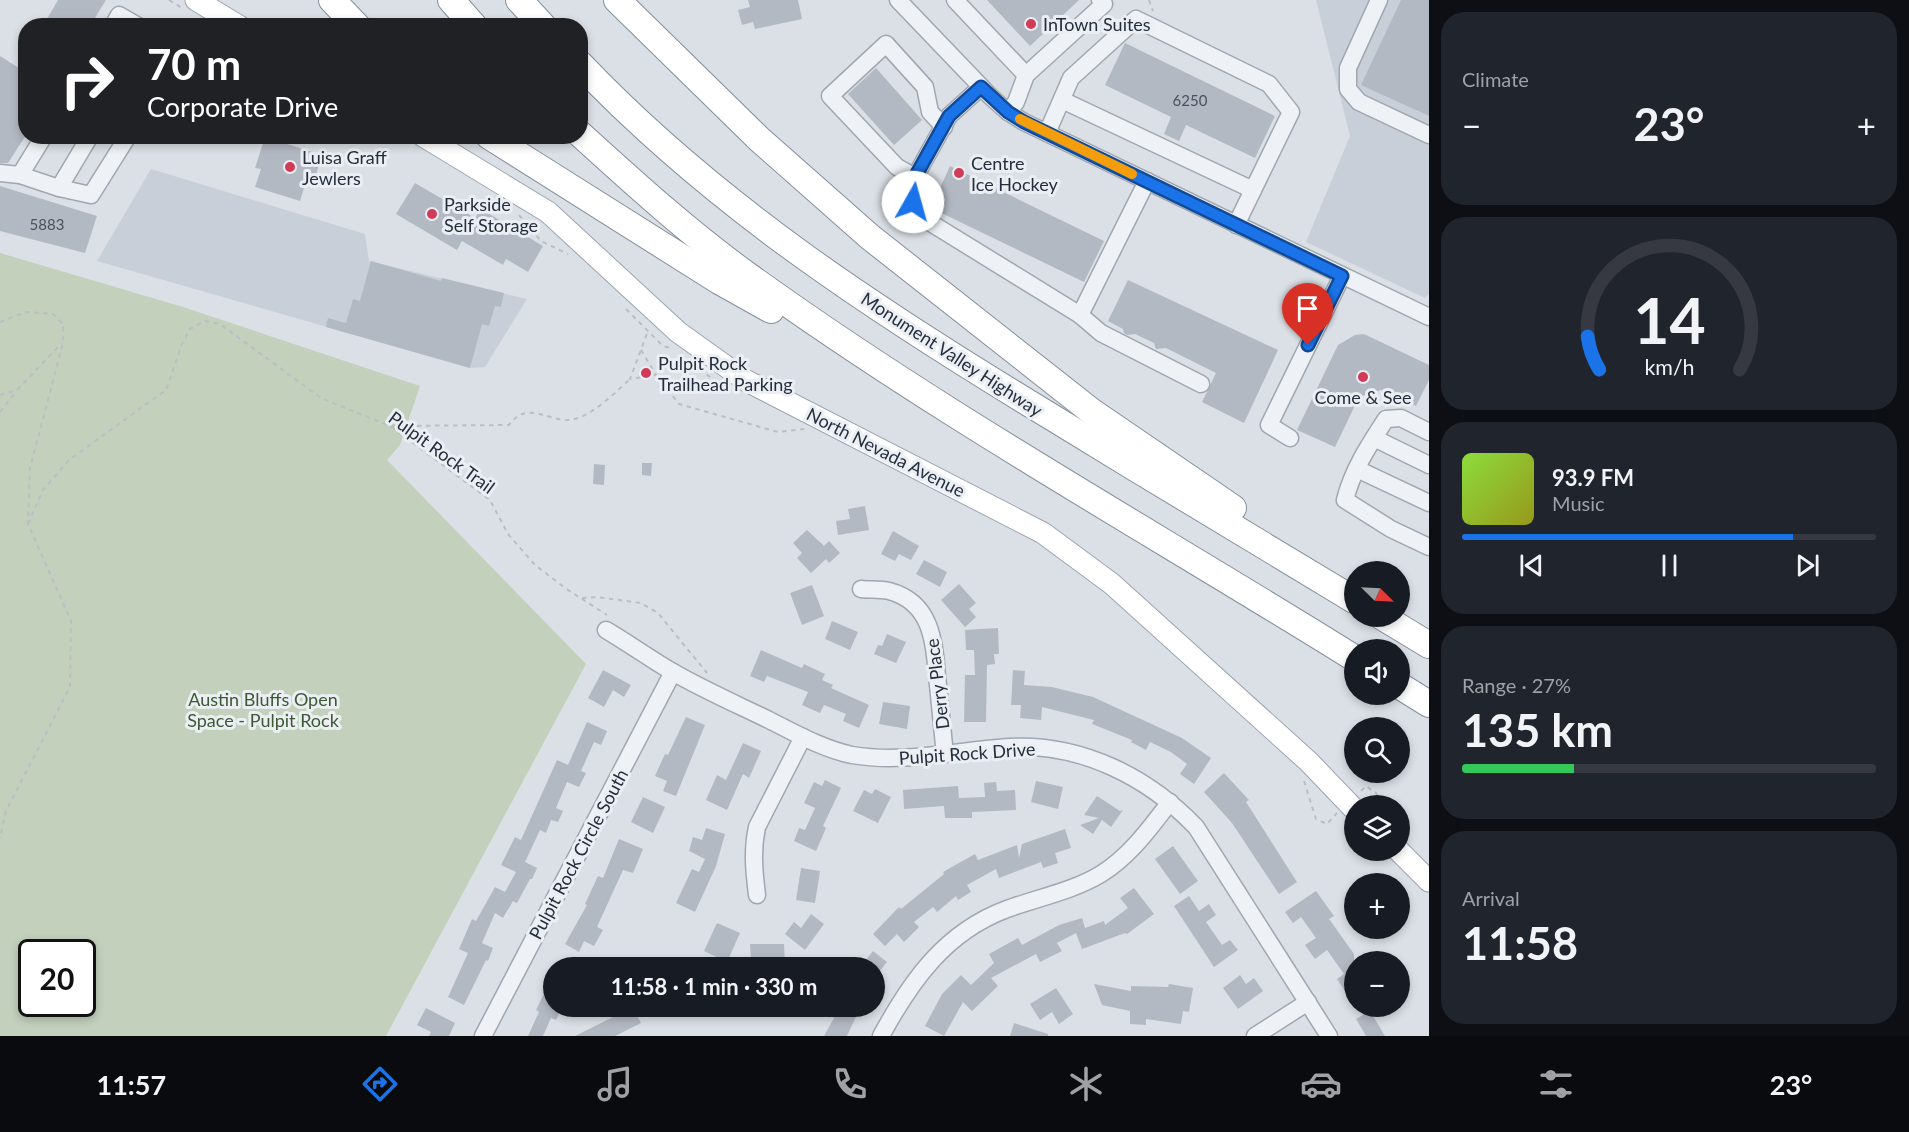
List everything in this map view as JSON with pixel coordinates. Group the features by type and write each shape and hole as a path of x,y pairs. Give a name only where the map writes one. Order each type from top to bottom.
{"highway":[{"path":"332,0 349,18"},
{"path":"451,0 467,18"},
{"path":"519,0 536,18"},
{"path":"617,0 759,139 870,237 1091,411 1209,493 1344,579"},
{"name":"Monument Valley Highway","path":"588,72 683,162 776,236 874,306 955,359 1344,594"},
{"path":"588,141 650,197 748,276 936,402"},
{"path":"502,144 720,281 936,402 1344,652"},
{"path":"1410,692 1429,704"}],"main road":[{"path":"196,0 226,18"},
{"name":"North Nevada Avenue","path":"436,144 548,212 678,332 745,380 1042,533 1112,584 1304,773 1344,799"},
{"path":"1409,861 1429,881"}],"street":[{"path":"898,0 1008,112 1429,318"},
{"path":"955,0 1026,75"},
{"path":"1008,112 1016,102 1026,75 1104,4 1100,0"},
{"path":"1379,0 1348,68 1348,89 1359,102 1429,135"},
{"path":"1047,133 1071,78 1136,19 1269,84 1291,112 1236,225"},
{"path":"915,177 897,167 830,96 886,44 925,87 930,112 944,127"},
{"path":"981,87 949,116 910,186 913,202 926,220 1080,315 1101,333 1201,384"},
{"path":"1062,100 1252,190"},
{"path":"20,175 39,144"},
{"path":"59,188 85,144"},
{"path":"0,173 20,175 59,188 91,195 123,144"},
{"path":"1080,315 1146,181"},
{"path":"1290,438 1269,425 1342,276"},
{"path":"1429,432 1401,418 1386,419 1366,449 1345,500 1391,529 1429,547"},
{"path":"1374,438 1429,465"},
{"path":"1357,469 1429,503"},
{"name":"Derry Place","path":"861,589 889,591 905,599 916,606 930,626 945,754"},
{"name":"Pulpit Rock Drive","path":"606,630 673,672 803,737 834,750 867,757 898,758 1012,747 1042,748 1111,766 1130,775 1170,802 1196,826 1329,1036"},
{"name":"Pulpit Rock Circle South","path":"483,1036 673,672"},
{"path":"757,895 753,868 757,827 803,737"},
{"path":"881,1036 907,990 921,971 955,938 992,915 1099,875 1130,850 1170,802"},
{"path":"1255,1036 1308,1002"}],"path":[{"path":"0,322 26,312 53,314 63,324 63,343 30,468 28,524 71,621 70,687 6,811 0,838"},
{"path":"390,426 509,424 514,418 530,412 569,420 586,414 610,398 630,379 657,313"},
{"name":"Pulpit Rock Trail","path":"28,524 43,490 69,460 166,390 186,336 190,329 205,321 220,324 321,398 390,426 490,500 508,534 535,565 580,598 607,614 606,630"},
{"path":"0,412 17,390 63,343"},
{"path":"641,350 656,375 679,404 777,432 807,429"},
{"path":"630,379 656,375"},
{"path":"0,395 17,390"},
{"path":"580,598 597,597 641,603 658,613 712,678"},
{"path":"1304,773 1316,819 1327,824 1344,810"},
{"path":"1358,795 1366,786 1377,795"}],"shaded area":[{"path":"1316,0 1429,0 1429,294 1425,298 1306,242 1350,136"},
{"path":"151,169 365,234 369,261 527,299 485,367 470,368 97,261"}],"green space":[{"name":"Austin Bluffs Open Space - Pulpit Rock","path":"0,253 183,307 420,386 400,445 387,460 586,664 386,1036 0,1036"}],"building":[{"path":"58,0 106,0 95,18 48,18"},
{"path":"748,0 798,0 802,19 755,29 753,22 742,25 738,10 750,7"},
{"name":"InTown Suites","path":"987,0 1079,0 1030,46"},
{"path":"1401,0 1429,0 1429,116 1361,85"},
{"path":"1125,43 1275,116 1255,158 1186,125 1179,141 1164,134 1171,117 1105,85"},
{"path":"0,56 18,67 18,144 20,144 8,163 0,163"},
{"path":"876,68 922,120 894,145 848,94"},
{"path":"263,144 287,144 322,155 314,181 307,178 300,201 255,187 261,169 255,168"},
{"path":"950,166 1104,241 1084,282 931,208"},
{"path":"415,183 475,218 481,209 543,246 528,272 506,259 503,265 462,241 457,250 396,214"},
{"path":"0,186 97,216 85,253 0,231"},
{"path":"371,261 441,281 442,278 504,293 501,307 495,306 489,326 482,324 470,368 326,327 328,318 346,323 353,299 360,301"},
{"path":"1128,280 1278,350 1244,423 1202,402 1216,373 1166,348 1156,349 1154,343 1135,334 1127,335 1123,329 1108,321"},
{"path":"1364,334 1429,365 1429,380 1416,406 1381,390 1359,397 1335,447 1297,430 1338,345 1355,335"},
{"path":"642,463 652,463 651,476 642,475"},
{"path":"594,464 605,465 604,485 593,484"},
{"path":"865,506 869,530 838,535 836,521 850,519 848,509"},
{"path":"807,530 824,546 829,541 840,553 829,563 826,559 811,573 797,558 802,553 793,543"},
{"path":"893,531 919,546 911,560 899,554 895,561 881,554"},
{"path":"924,560 947,572 940,587 916,574"},
{"path":"959,584 976,603 969,609 976,617 965,627 941,600"},
{"path":"812,585 824,616 802,625 790,593"},
{"path":"832,621 858,632 850,650 825,639"},
{"path":"998,628 999,654 994,654 995,664 987,665 986,722 964,722 965,675 975,675 974,650 966,650 965,630"},
{"path":"887,634 906,642 896,663 874,654 878,645 882,646"},
{"path":"761,650 802,668 804,664 825,674 822,680 833,685 831,688 869,705 859,728 843,721 846,714 824,705 820,713 802,705 808,692 767,676 764,682 750,676"},
{"path":"603,670 631,685 624,697 613,690 604,707 588,698"},
{"path":"1013,670 1025,671 1024,685 1052,687 1093,697 1182,738 1211,758 1194,784 1180,774 1187,764 1171,752 1150,742 1146,750 1131,742 1132,740 1092,724 1094,720 1042,707 1041,720 1020,718 1021,705 1011,705"},
{"path":"883,702 910,706 907,729 879,724"},
{"path":"686,717 705,725 676,796 663,791 667,781 655,776"},
{"path":"587,722 607,731 601,745 594,742 581,771 586,773 579,787 567,782 556,808 563,811 558,822 551,820 546,833 540,830 525,862 537,868 517,903 513,901 503,918 495,913 482,943 493,948 464,1005 448,997 468,953 459,949 472,919 476,921 495,887 505,892 516,872 501,865 515,837 521,840 557,760 568,765"},
{"path":"743,743 761,751 749,778 743,774 727,810 706,800 717,775 726,780"},
{"path":"1224,773 1249,800 1246,802 1297,882 1279,894 1232,823 1204,792"},
{"path":"825,780 841,788 823,826 826,828 816,851 794,841 799,828 805,830 815,808 804,803 814,782 822,786"},
{"path":"1036,781 1063,787 1058,809 1031,802"},
{"path":"996,782 997,791 1015,790 1016,810 972,812 972,818 945,818 944,806 904,809 903,790 958,786 959,798 985,797 984,783"},
{"path":"875,789 891,797 878,823 853,811 864,790 872,794"},
{"path":"1097,796 1120,811 1123,810 1111,827 1102,820 1093,834 1080,825 1099,818 1084,815"},
{"path":"643,797 665,807 653,833 631,822"},
{"path":"706,828 725,834 716,866 695,912 676,903 692,869 699,872 705,859 689,851 693,837 702,840"},
{"path":"1065,829 1071,848 1055,853 1058,863 1043,868 1041,862 999,878 996,869 967,885 971,892 958,900 956,896 937,912 933,907 914,922 919,927 904,942 897,934 885,946 873,934 899,907 901,909 944,874 943,872 975,854 978,860 1017,845 1019,858 1022,844"},
{"path":"619,839 643,849 633,873 623,870 597,927 603,930 594,946 584,941 579,952 565,944 587,905 585,904 598,876 603,878"},
{"path":"1173,846 1198,881 1180,894 1155,859"},
{"path":"801,868 820,871 815,903 796,900"},
{"path":"1134,888 1154,914 1127,934 1082,949 1076,933 1057,943 1062,951 1040,962 1036,954 991,978 998,986 972,1011 963,1002 944,1036 925,1026 942,994 961,975 971,985 994,963 989,954 1018,938 1022,945 1059,925 1082,918 1085,928 1104,921 1105,925 1128,908 1120,898"},
{"path":"1316,891 1334,916 1329,919 1352,951 1344,951 1344,974 1327,950 1315,959 1305,945 1316,938 1301,917 1293,923 1285,912"},
{"path":"1189,896 1199,911 1209,904 1216,915 1206,922 1222,945 1230,940 1238,950 1214,967 1174,906"},
{"path":"811,914 824,924 805,950 785,934 794,922 801,928"},
{"path":"717,923 740,933 729,957 717,957 704,951"},
{"path":"750,944 784,944 785,957 751,957"},
{"path":"873,951 881,957 868,957"},
{"path":"1344,974 1344,990 1337,979"},
{"path":"1240,975 1246,984 1254,978 1263,991 1238,1009 1223,988"},
{"path":"1094,984 1131,991 1131,986 1168,987 1169,984 1193,988 1189,1012 1183,1011 1181,1024 1146,1019 1146,1025 1130,1024 1130,1011 1102,1005"},
{"path":"1056,988 1073,1014 1059,1024 1052,1012 1040,1020 1030,1004"},
{"path":"543,996 543,1017 558,1017 556,1020 551,1018 543,1036 528,1036 539,1012 536,1010"},
{"path":"426,1008 455,1023 449,1036 429,1036 431,1032 417,1025"},
{"path":"613,1017 638,1017 641,1023 615,1036 575,1036"},
{"path":"832,1017 856,1017 847,1036 824,1036 834,1018"},
{"path":"1374,1017 1385,1036 1366,1036 1356,1019"},
{"path":"1014,1023 1048,1034 1048,1036 1010,1036"}],"slow traffic":[{"path":"1020,119 1132,174"}],"place":[{"name":"InTown Suites","path":"1031,24"},
{"name":"Luisa Graff Jewlers","path":"290,167"},
{"name":"Centre Ice Hockey","path":"959,173"},
{"name":"Parkside Self Storage","path":"432,214"},
{"name":"Pulpit Rock Trailhead Parking","path":"646,373"},
{"name":"Come & See","path":"1363,377"}],"route":[{"path":"913,202 910,186 949,116 981,87 1008,112 1024,122 1342,276 1308,345"}]}
